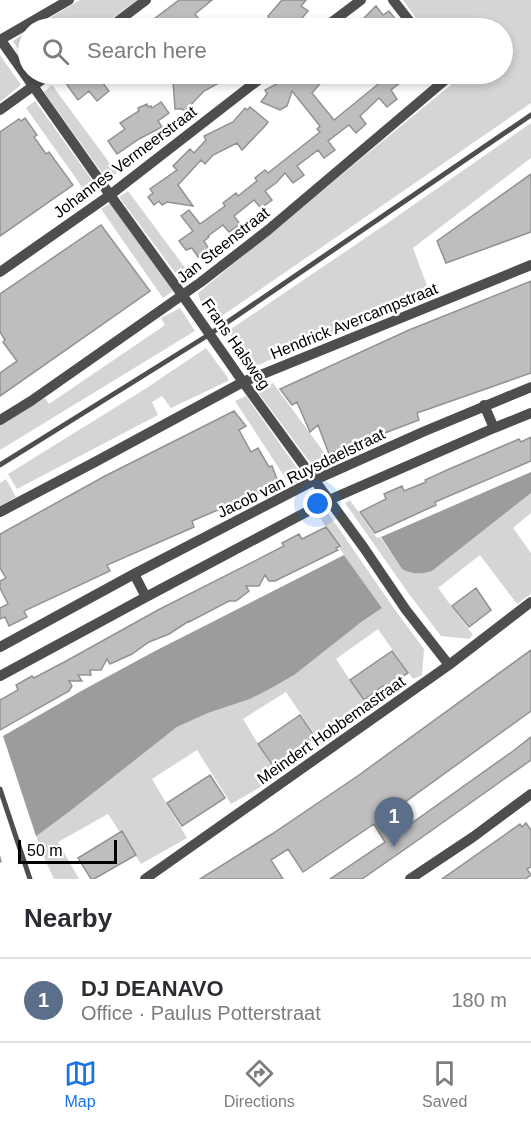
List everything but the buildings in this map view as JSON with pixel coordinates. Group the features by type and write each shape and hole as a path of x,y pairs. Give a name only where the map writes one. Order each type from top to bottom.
{"street":[{"path":"37,18 69,0"},
{"path":"122,18 146,0"},
{"path":"337,18 361,0"},
{"path":"393,0 407,18"},
{"path":"0,39 18,29"},
{"name":"Frans Halsweg","path":"0,39 18,64"},
{"name":"Frans Halsweg","path":"32,84 315,480 405,610 449,665"},
{"path":"0,110 38,84"},
{"name":"Johannes Vermeerstraat","path":"0,273 110,195 253,84"},
{"name":"Jan Steenstraat","path":"0,420 183,296 268,230 440,84"},
{"name":"Hendrick Avercampstraat","path":"0,512 243,382 531,265"},
{"name":"Jacob van Ruysdaelstraat","path":"0,647 315,480 484,405 531,387"},
{"path":"484,405 494,428"},
{"path":"0,676 329,500 531,413"},
{"path":"134,574 146,597"},
{"name":"Meindert Hobbemastraat","path":"145,879 449,665 531,603"},
{"path":"410,879 473,837 531,794"}],"lane":[{"path":"0,465 210,334 531,115"},
{"path":"0,789 30,879"}],"shaded area":[{"path":"80,0 137,0 113,18 50,18"},
{"path":"403,0 531,0 531,103 216,320 200,300 198,293 452,84 513,84 513,18 416,18"},
{"path":"18,38 18,48 13,41"},
{"path":"0,55 18,84 21,85 0,102"},
{"path":"52,85 117,173 107,180 44,92"},
{"path":"35,101 97,187 87,194 26,108"},
{"path":"531,123 531,158 413,248 429,291 249,369 228,331"},
{"path":"128,191 192,277 183,283 119,197"},
{"path":"110,203 173,291 163,298 101,209"},
{"path":"180,308 195,331 0,450 0,424 45,398 49,404 165,325 161,318"},
{"path":"206,348 228,381 171,408 162,396 152,402 158,415 17,489 8,474 145,389"},
{"path":"273,383 334,466 318,473 257,391"},
{"path":"246,396 301,474 301,481 290,485 235,401"},
{"path":"531,472 531,493 432,571 416,573 402,569 381,537"},
{"path":"6,479 16,497 0,506 0,483"},
{"path":"531,493 531,513 513,528 531,553 531,594 517,604 480,555 438,588 473,635 469,639 441,636 345,503 350,500 402,569 420,573 432,571"},
{"path":"326,510 424,649 422,675 413,679 378,629 336,659 370,710 322,745 286,692 243,719 278,777 231,804 197,750 152,779 187,838 141,864 108,814 58,842 79,879 54,879 36,836 177,727 208,713 250,699 382,608 317,513"},
{"path":"344,555 382,608 294,675 250,699 208,713 177,727 0,863 0,740 3,736 155,651"}],"pier":[{"path":"2,733 37,839 3,865 0,855 0,735"}],"place":[{"name":"DJ DEANAVO","path":"394,847"}]}
